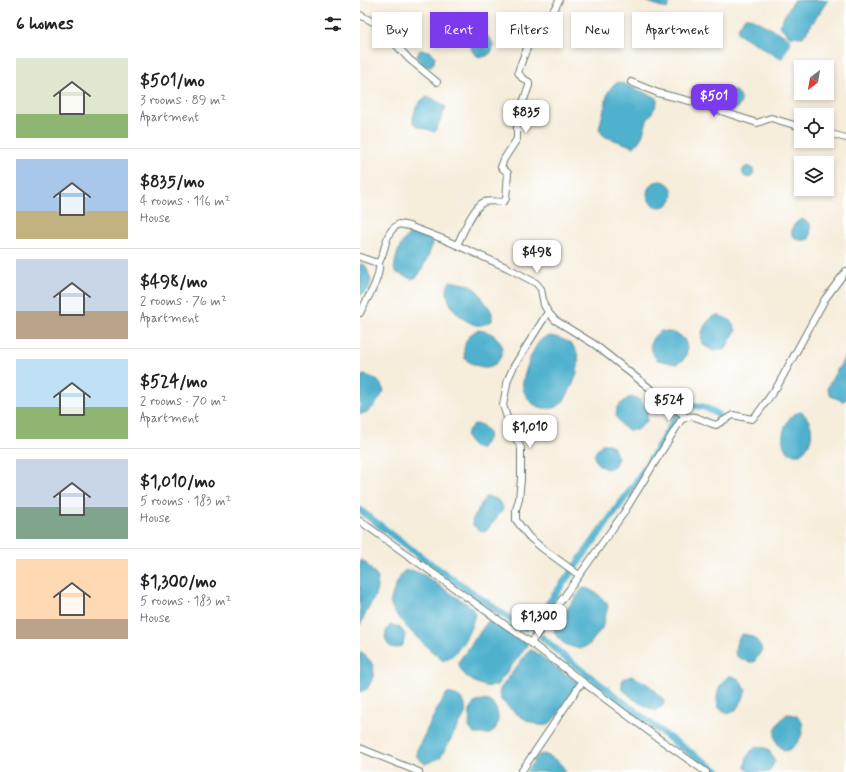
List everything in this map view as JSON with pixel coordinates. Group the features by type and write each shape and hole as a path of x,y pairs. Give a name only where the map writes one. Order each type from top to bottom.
{"street":[{"path":"457,245 479,205 485,201 503,202 506,199 508,173 501,167 504,158 517,139 517,124 520,110 529,86 529,82 522,78 518,72 530,41 537,29 559,0"},
{"path":"360,16 377,24 409,59 437,82"},
{"path":"631,82 658,93 694,102 758,123 771,118 794,125"},
{"path":"834,135 846,138"},
{"path":"360,313 376,281 380,269 379,262 391,231 399,224 424,231 508,268 536,283 541,289 544,305 555,320 594,344 686,416 693,416 716,426 733,414 752,418 758,413 778,385 825,299 846,271"},
{"path":"360,257 374,262 379,262"},
{"path":"548,312 514,366 508,379 503,405 510,427 521,448 521,479 519,499 516,510 516,520 529,537 537,544 579,575"},
{"path":"531,643 623,514 677,427 686,416"},
{"path":"360,521 531,643 655,736 706,772"},
{"path":"521,772 582,682"},
{"path":"360,748 419,772"}],"water":[{"path":"649,0 671,0 667,9 648,2"},
{"path":"794,0 828,0 803,37 789,36 779,25"},
{"path":"745,17 749,17 789,38 791,42 782,58 779,58 738,33 738,28"},
{"path":"488,36 493,42 493,50 486,57 478,57 471,50 471,48 488,48"},
{"path":"420,50 429,51 435,56 434,63 431,66 426,67 421,64 417,56"},
{"path":"619,82 657,98 655,108 648,118 642,137 634,147 606,137 599,129 608,92 613,85"},
{"path":"731,90 738,93 741,100 738,107 731,110 724,107 721,100 724,93"},
{"path":"426,97 432,98 446,107 435,132 417,126 413,122 416,108"},
{"path":"748,166 752,168 754,172 752,176 748,178 744,176 742,172 744,168"},
{"path":"660,181 669,185 673,194 669,203 660,207 651,203 647,194 651,185"},
{"path":"802,219 810,224 811,230 809,239 801,240 792,235 794,225"},
{"path":"417,232 430,238 432,245 419,275 411,279 397,273 394,269 396,258 403,241 407,237"},
{"path":"360,263 366,266 371,280 368,290 360,295"},
{"path":"450,281 470,285 478,292 492,313 492,321 482,325 476,325 470,323 458,314 449,301 447,294 447,288"},
{"path":"718,315 730,320 736,330 724,350 713,351 702,344 701,340 704,326 710,319"},
{"path":"477,330 490,333 498,340 502,348 501,356 496,363 489,367 478,366 465,359 464,350 466,342 470,335"},
{"path":"661,331 671,332 681,336 685,340 687,350 686,356 676,364 657,360 652,352 652,341"},
{"path":"549,336 560,338 574,347 577,353 578,368 572,386 562,402 555,408 543,408 530,401 526,396 523,389 523,383 528,364 537,345 542,339"},
{"path":"846,355 846,400 842,401 831,396 827,389"},
{"path":"364,375 377,380 384,391 371,409 360,414 360,377"},
{"path":"634,397 640,400 648,410 647,421 637,430 629,430 622,426 616,416 617,407 628,398"},
{"path":"801,412 810,423 812,433 811,438 805,450 800,454 791,453 786,450 784,446 783,436 785,426 791,417"},
{"path":"474,424 482,425 489,432 488,439 480,449 473,447 466,437 468,430"},
{"path":"602,444 609,444 613,446 618,458 614,466 607,469 598,464 595,458 596,451"},
{"path":"485,497 498,500 502,504 503,510 486,531 480,531 473,525 472,521"},
{"path":"360,560 365,562 378,578 376,594 360,625"},
{"path":"411,570 424,575 471,607 475,614 470,630 461,646 453,655 443,661 406,626 391,605 393,593 404,571"},
{"path":"583,588 589,589 599,595 607,603 608,607 602,628 590,644 581,649 565,644 559,639 554,631 564,613"},
{"path":"493,619 526,642 527,646 497,685 486,686 476,683 464,674 459,666 459,661 488,621"},
{"path":"390,625 399,627 403,630 405,635 403,645 398,648 394,648 387,643 385,635"},
{"path":"744,634 756,639 762,650 754,662 748,662 736,656 735,648 741,635"},
{"path":"529,650 535,652 577,682 573,694 557,715 547,725 535,724 521,717 503,702 499,694 500,689"},
{"path":"360,652 370,660 374,673 367,689 360,692"},
{"path":"632,676 654,689 664,701 663,706 655,711 636,701 622,689 622,679"},
{"path":"730,676 736,677 740,680 746,690 743,699 735,711 728,714 719,708 717,695 720,686 726,678"},
{"path":"447,693 456,695 462,699 465,705 465,714 440,758 425,764 417,757 417,750 436,711"},
{"path":"482,700 488,701 495,707 498,722 494,731 490,734 474,734 469,727 470,710 474,703"},
{"path":"787,714 795,715 800,719 803,725 797,744 785,751 777,742 775,732 779,723"},
{"path":"758,746 768,749 775,761 769,772 749,772 745,767 748,755"},
{"path":"544,754 557,761 566,772 526,772 538,755"}],"waterway":[{"path":"685,408 689,406 698,406 718,414"},
{"path":"535,629 533,625 639,478 677,416"},
{"path":"360,510 425,560 523,628 533,625"},
{"path":"543,638 562,655 672,740 719,772"}]}
